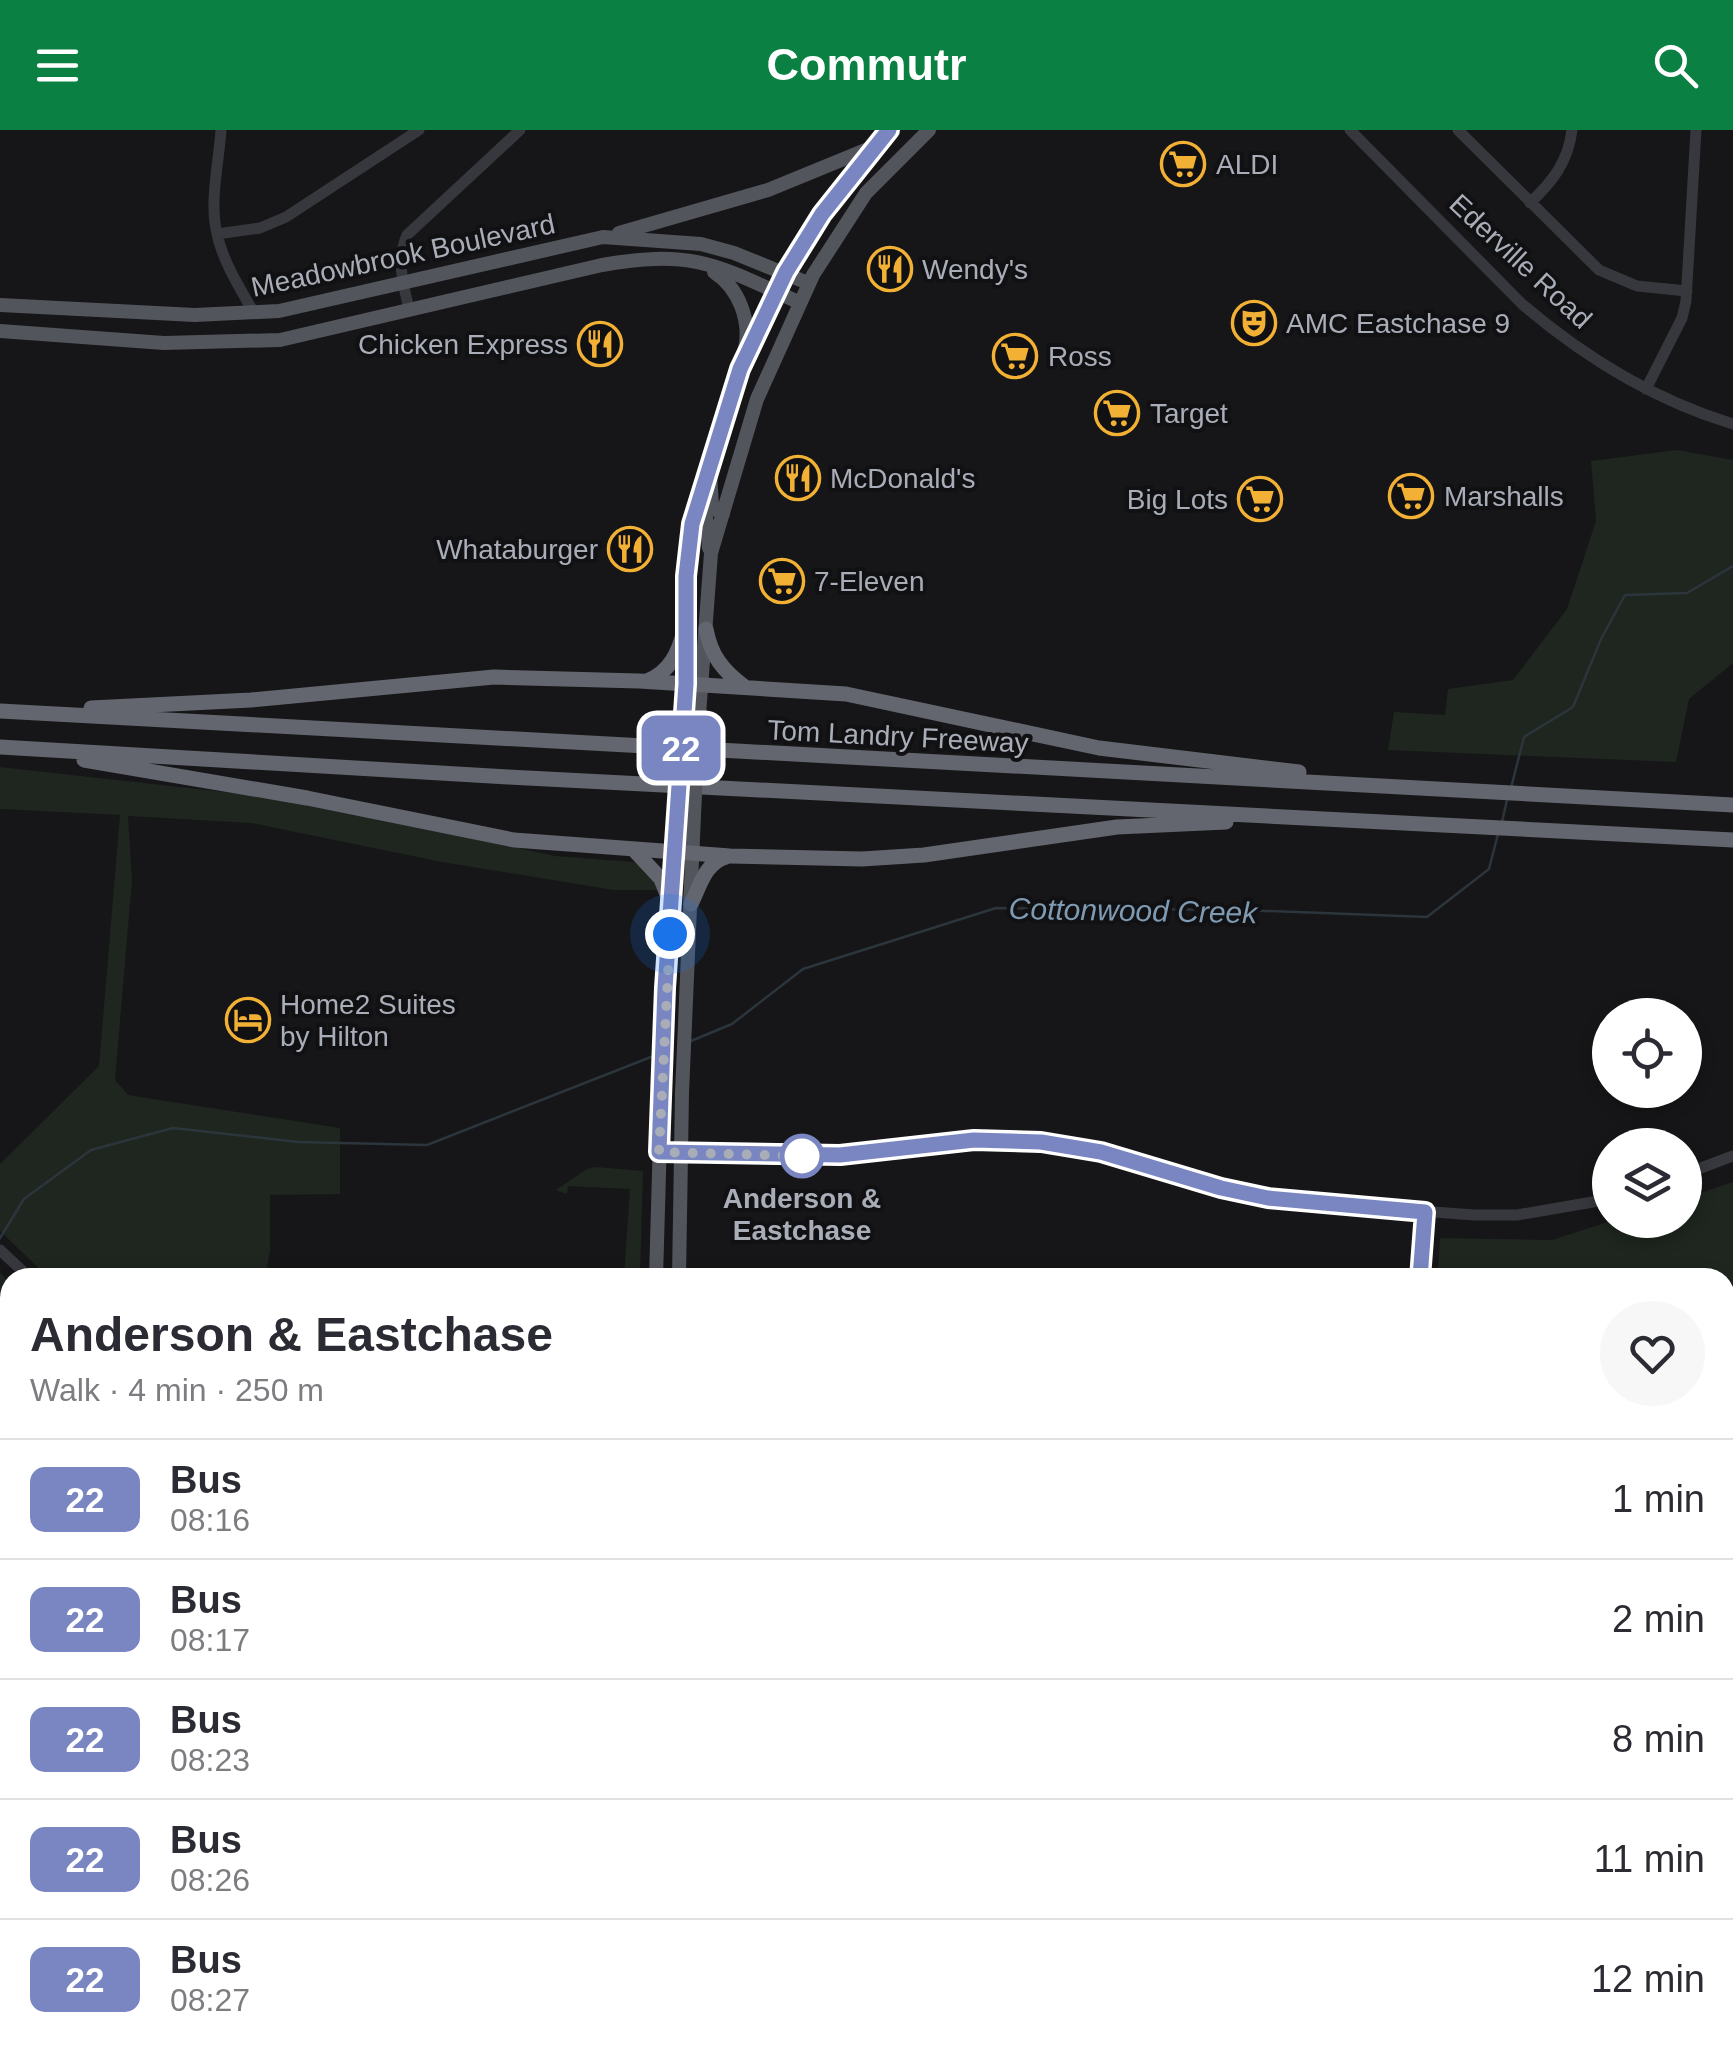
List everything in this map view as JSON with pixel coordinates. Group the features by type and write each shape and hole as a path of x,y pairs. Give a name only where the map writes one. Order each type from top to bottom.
{"highway":[{"path":"706,629 718,663 746,687"},
{"path":"644,682 667,668 684,630"},
{"path":"6,712 251,700 494,676 694,684 846,694 1099,748 1244,767 1432,782 1456,790"},
{"name":"Tom Landry Freeway","path":"6,712 1733,805"},
{"path":"3,747 1733,840"},
{"path":"3,747 307,798 514,840 730,856 862,859 924,855 1116,827 1309,818"},
{"path":"632,849 661,879 672,907"},
{"path":"692,904 716,860 730,856"}],"main road":[{"path":"740,369 786,272 822,214 890,130"},
{"path":"710,553 746,428 798,302 866,193 929,130"},
{"path":"603,238 768,190 874,147"},
{"name":"Meadowbrook Boulevard","path":"0,305 195,315 279,311 603,238 701,244 808,283"},
{"name":"Meadowbrook Boulevard","path":"0,331 164,343 280,340 602,264 648,257 692,259 755,281 798,302"},
{"path":"680,1268 680,1152 699,716 684,630 687,558 708,465 747,338 742,307 726,280 692,259"},
{"path":"254,313 257,341"},
{"path":"708,465 712,507 723,514"},
{"path":"656,1268 664,1000 682,714 694,684 706,629 710,553 706,518 696,509"}],"street":[{"path":"221,130 217,234 254,313"},
{"path":"217,234 260,228 286,218 419,130"},
{"path":"409,309 400,252 407,235 520,130"},
{"name":"Ederville Road","path":"1350,130 1522,304 1574,345 1646,389 1733,424"},
{"path":"1458,130 1581,254 1610,277 1638,286 1688,291"},
{"path":"1530,203 1560,170 1570,148 1572,130"},
{"path":"1646,389 1682,318 1688,291 1696,130"},
{"path":"659,1152 840,1155 974,1140 1041,1142 1101,1152 1268,1198 1425,1212 1517,1215 1592,1203"},
{"path":"1702,1168 1733,1156"},
{"path":"1421,1268 1425,1212"},
{"path":"0,1250 19,1268"}],"shaded area":[{"path":"1677,450 1733,460 1733,663 1689,699 1676,762 1388,750 1394,712 1445,715 1448,689 1513,680 1567,609 1596,521 1591,461"},
{"path":"0,767 279,798 555,856 633,862 653,875 661,890 614,890 442,862 251,823 128,816 132,880 115,1080 128,1095 340,1128 340,1194 270,1195 267,1268 39,1268 0,1231 0,1164 99,1066 120,815 0,809"},
{"path":"587,1169 643,1171 640,1268 625,1268 630,1189 568,1186 567,1194 556,1190"},
{"path":"1733,1182 1733,1268 1438,1268 1440,1238 1552,1240 1592,1227 1592,1238 1702,1238 1702,1192"}],"waterway":[{"name":"Cottonwood Creek","path":"1511,788 1524,737 1573,707 1601,639 1625,595 1687,593 1733,566"},
{"name":"Cottonwood Creek","path":"1502,822 1507,800"},
{"name":"Cottonwood Creek","path":"691,1041 732,1024 803,969 996,908 1242,910 1427,917 1489,869 1498,834"},
{"name":"Cottonwood Creek","path":"0,1238 24,1199 91,1150 173,1128 298,1142 427,1145 656,1055"}],"bus line":[{"name":"22","path":"889,130 822,214 786,272 740,369 692,524 686,576 686,684 665,988 659,1152 847,1155 974,1140 1041,1142 1101,1152 1268,1198 1425,1212 1421,1268"}],"place":[{"name":"ALDI","path":"1183,164"},
{"name":"Wendy's","path":"890,269"},
{"name":"AMC Eastchase 9","path":"1254,323"},
{"name":"Chicken Express","path":"600,344"},
{"name":"Ross","path":"1015,356"},
{"name":"Target","path":"1117,413"},
{"name":"McDonald's","path":"798,478"},
{"name":"Marshalls","path":"1411,496"},
{"name":"Big Lots","path":"1260,499"},
{"name":"Whataburger","path":"630,549"},
{"name":"7-Eleven","path":"782,581"},
{"name":"Home2 Suites by Hilton","path":"248,1020"},
{"name":"Anderson & Eastchase","path":"802,1156"}],"route":[{"path":"670,934 659,1152 802,1156"}]}
